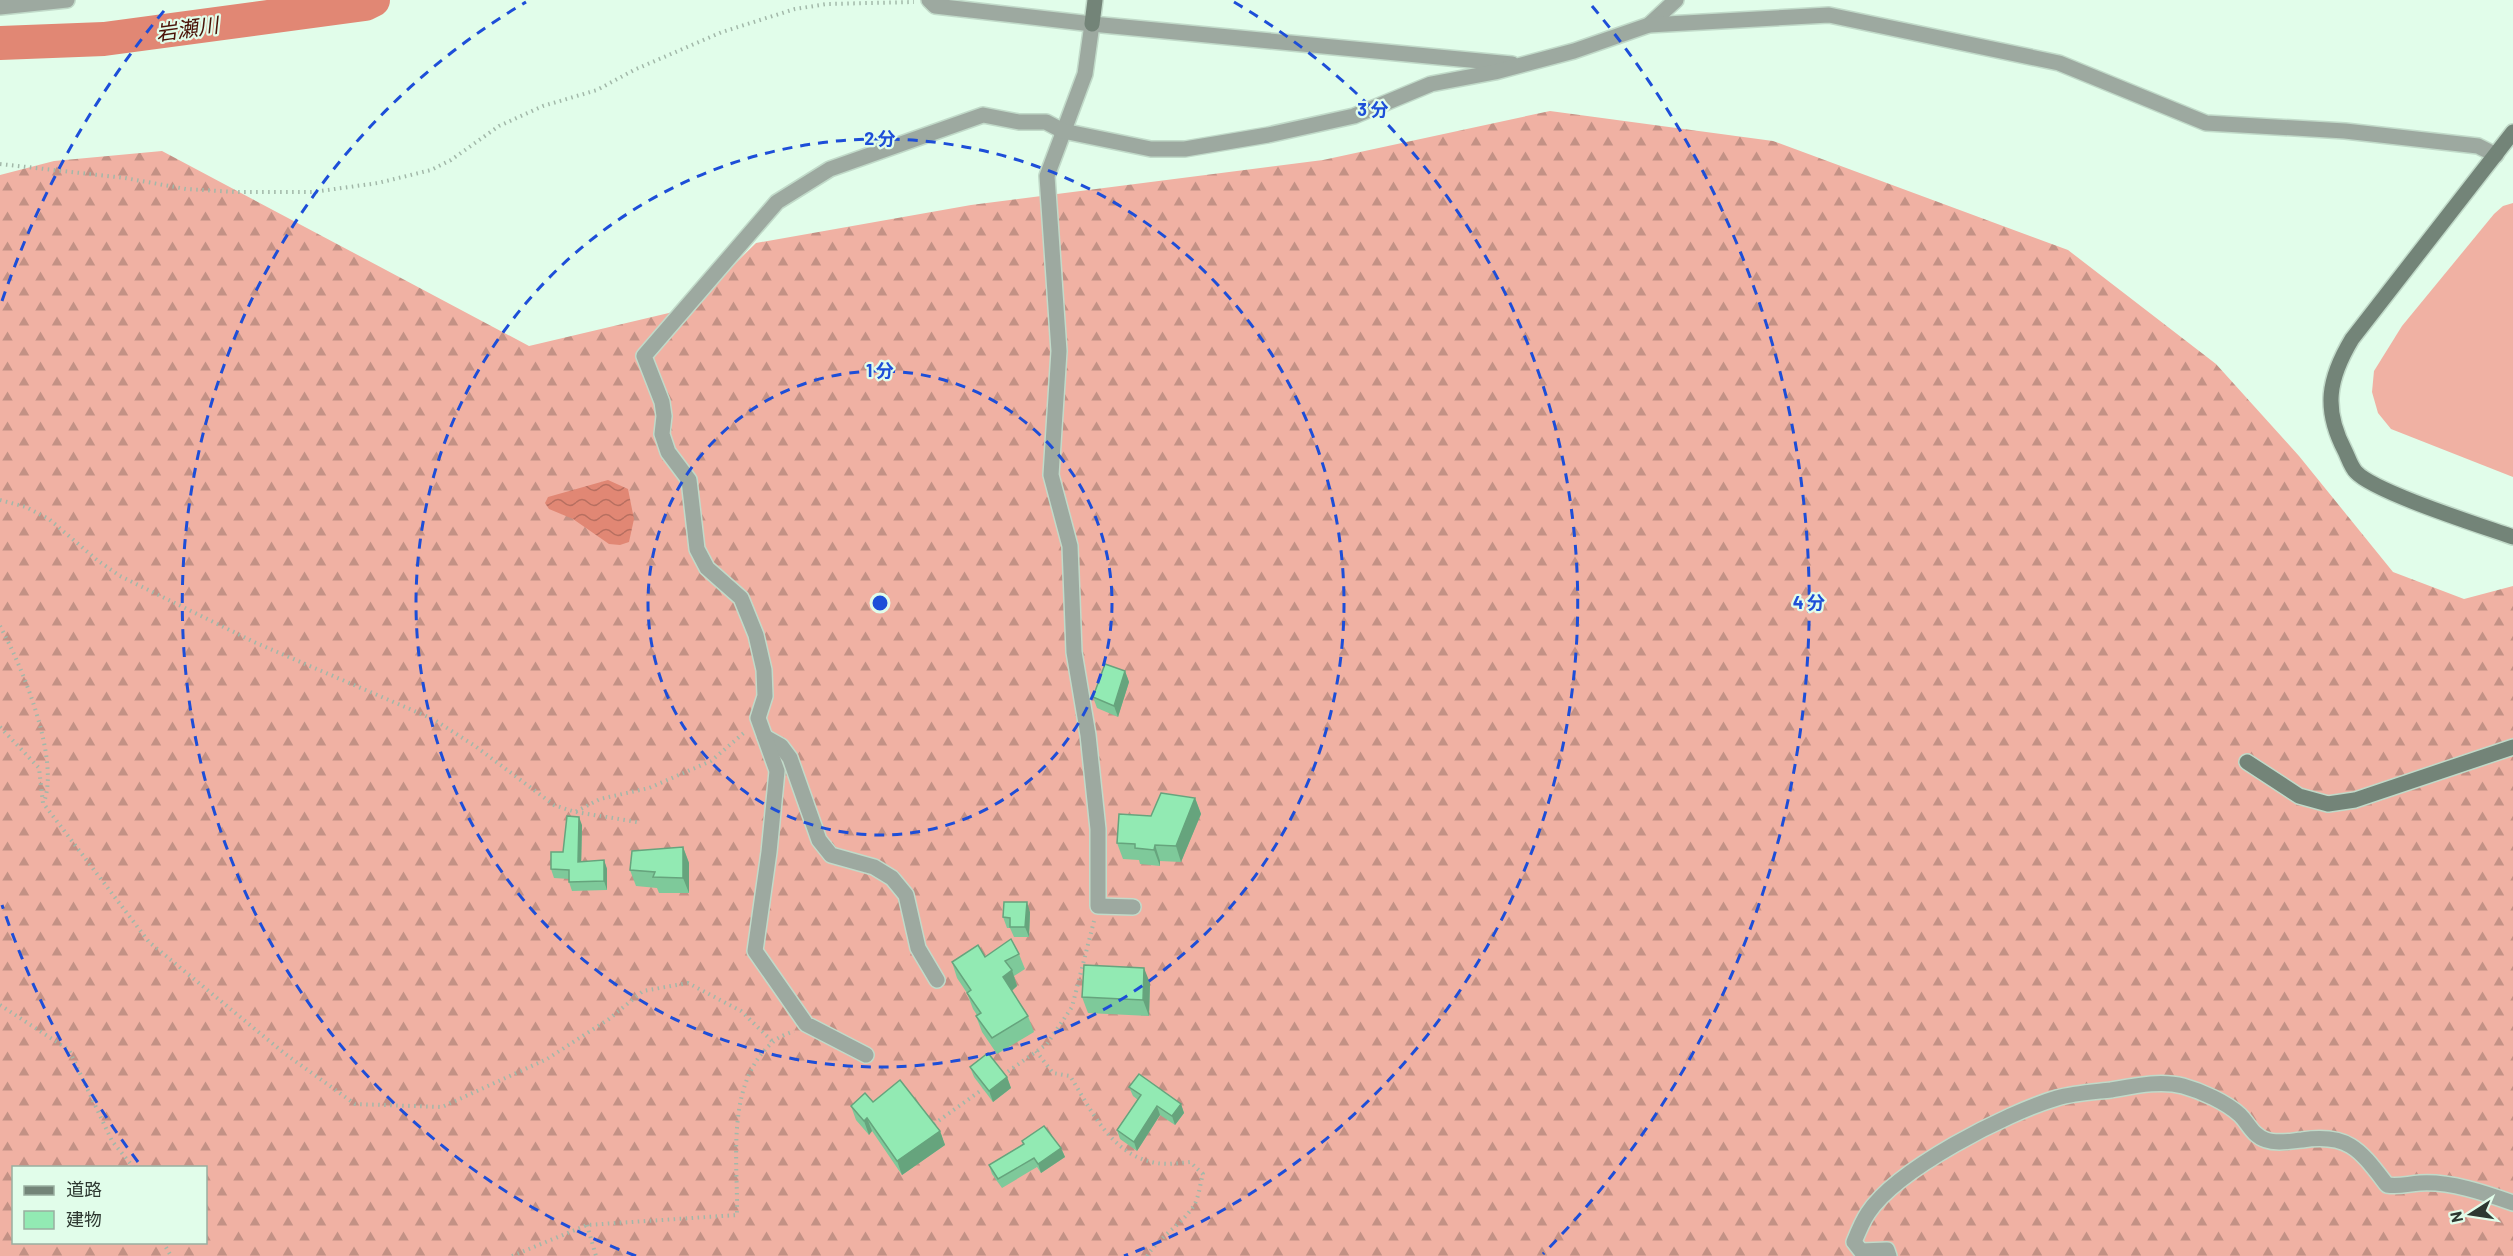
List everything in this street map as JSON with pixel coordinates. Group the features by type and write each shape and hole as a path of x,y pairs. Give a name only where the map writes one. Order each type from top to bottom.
{"street":[{"path":"0,7 67,0"},
{"path":"1095,0 1085,75 1047,176 1059,351 1051,475 1070,546 1074,652 1088,735 1098,829 1098,906 1133,907"},
{"path":"1649,25 1676,0"},
{"path":"932,3 1092,24 1519,64"},
{"path":"866,1056 806,1024 755,951 770,852 777,771 758,718 765,696 764,670 756,635 741,598 707,568 697,549 689,480 668,452 662,435 662,402 644,356 777,202 830,169 983,115 1019,122 1046,122 1064,131 1151,149 1185,148 1268,135 1354,116 1431,84 1495,72 1574,51 1649,25 1829,15 2059,63 2206,123 2345,131 2478,146 2496,155"},
{"path":"2513,132 2352,339 2336,365 2329,400 2339,440 2355,472 2380,487 2513,537"},
{"path":"765,737 781,746 790,758 819,840 831,855 874,867 892,878 906,895 918,948 937,980"},
{"path":"2247,762 2299,796 2328,804 2355,800 2513,747"},
{"path":"1889,1256 1887,1250 1861,1251 1854,1242 1868,1212 1890,1190 1928,1162 1986,1126 2057,1098 2147,1084 2182,1085 2205,1094 2239,1114 2253,1133 2266,1140 2280,1143 2309,1138 2343,1140 2366,1157 2386,1185 2402,1187 2420,1183 2454,1187 2513,1203"}],"path":[{"path":"0,164 125,178 186,189 313,192 378,183 431,170 451,160 508,122 543,106 597,90 634,70 722,32 795,9 827,4 904,1 932,3"},
{"path":"0,500 26,507 49,519 97,560 120,576 254,642 433,719 475,746 554,805 575,812 637,822"},
{"path":"0,626 25,681 37,716 48,770 48,792 43,803"},
{"path":"575,812 600,799 649,788 711,760 740,738 758,718"},
{"path":"0,727 39,768 43,803 149,942 284,1053 355,1104 442,1107 547,1059 609,1019 644,991 688,983 741,1011 773,1042"},
{"path":"1002,1076 1047,1044 1072,1007 1098,906"},
{"path":"0,1005 69,1050 112,1141 133,1166"},
{"path":"512,1256 587,1225 737,1215 739,1102 752,1069 773,1042 806,1024"},
{"path":"1036,1051 1053,1073 1070,1076 1106,1133 1126,1152 1156,1163 1190,1162 1203,1174 1195,1205 1177,1226 1155,1244 1147,1256"},
{"path":"934,1124 983,1089"},
{"path":"587,1225 596,1256"}],"green space":[{"path":"1550,111 1773,141 2068,250 2216,364 2299,456 2393,572 2464,599 2513,586 2513,1256 0,1256 0,175 54,161 162,151 529,346 690,308 756,243 971,205 1323,160"},
{"path":"2513,203 2513,477 2391,429 2378,413 2372,392 2374,371 2402,326 2494,214 2503,206"}],"water":[{"path":"608,480 628,489 634,519 629,542 620,545 609,544 573,519 549,509 545,503 548,497"}],"building":[{"path":"1105,664 1125,671 1114,706 1093,697"},
{"path":"1161,793 1195,798 1176,846 1155,845 1154,850 1135,848 1135,844 1117,843 1119,814 1151,816"},
{"path":"567,816 579,817 578,862 604,860 604,881 569,882 569,870 551,869 551,852 563,852"},
{"path":"683,847 683,878 653,877 655,872 630,870 632,851"},
{"path":"1004,902 1027,902 1025,927 1010,927 1010,918 1003,917"},
{"path":"1011,939 1019,954 1005,961 1012,970 1003,977 1028,1016 992,1038 976,1016 981,1013 967,993 971,990 952,962 978,945 985,957"},
{"path":"1084,965 1144,968 1143,1000 1082,997"},
{"path":"988,1053 1007,1077 989,1091 970,1067"},
{"path":"1139,1074 1181,1104 1172,1116 1157,1106 1134,1142 1117,1130 1141,1095 1129,1087"},
{"path":"900,1080 940,1131 897,1161 867,1118 864,1121 851,1106 865,1093 873,1102"},
{"path":"1044,1126 1061,1148 1038,1164 1034,1158 998,1179 989,1165 1024,1144 1022,1141"}],"waterway":[{"name":"岩瀬川","path":"0,43 104,39 365,4 373,0"}]}
